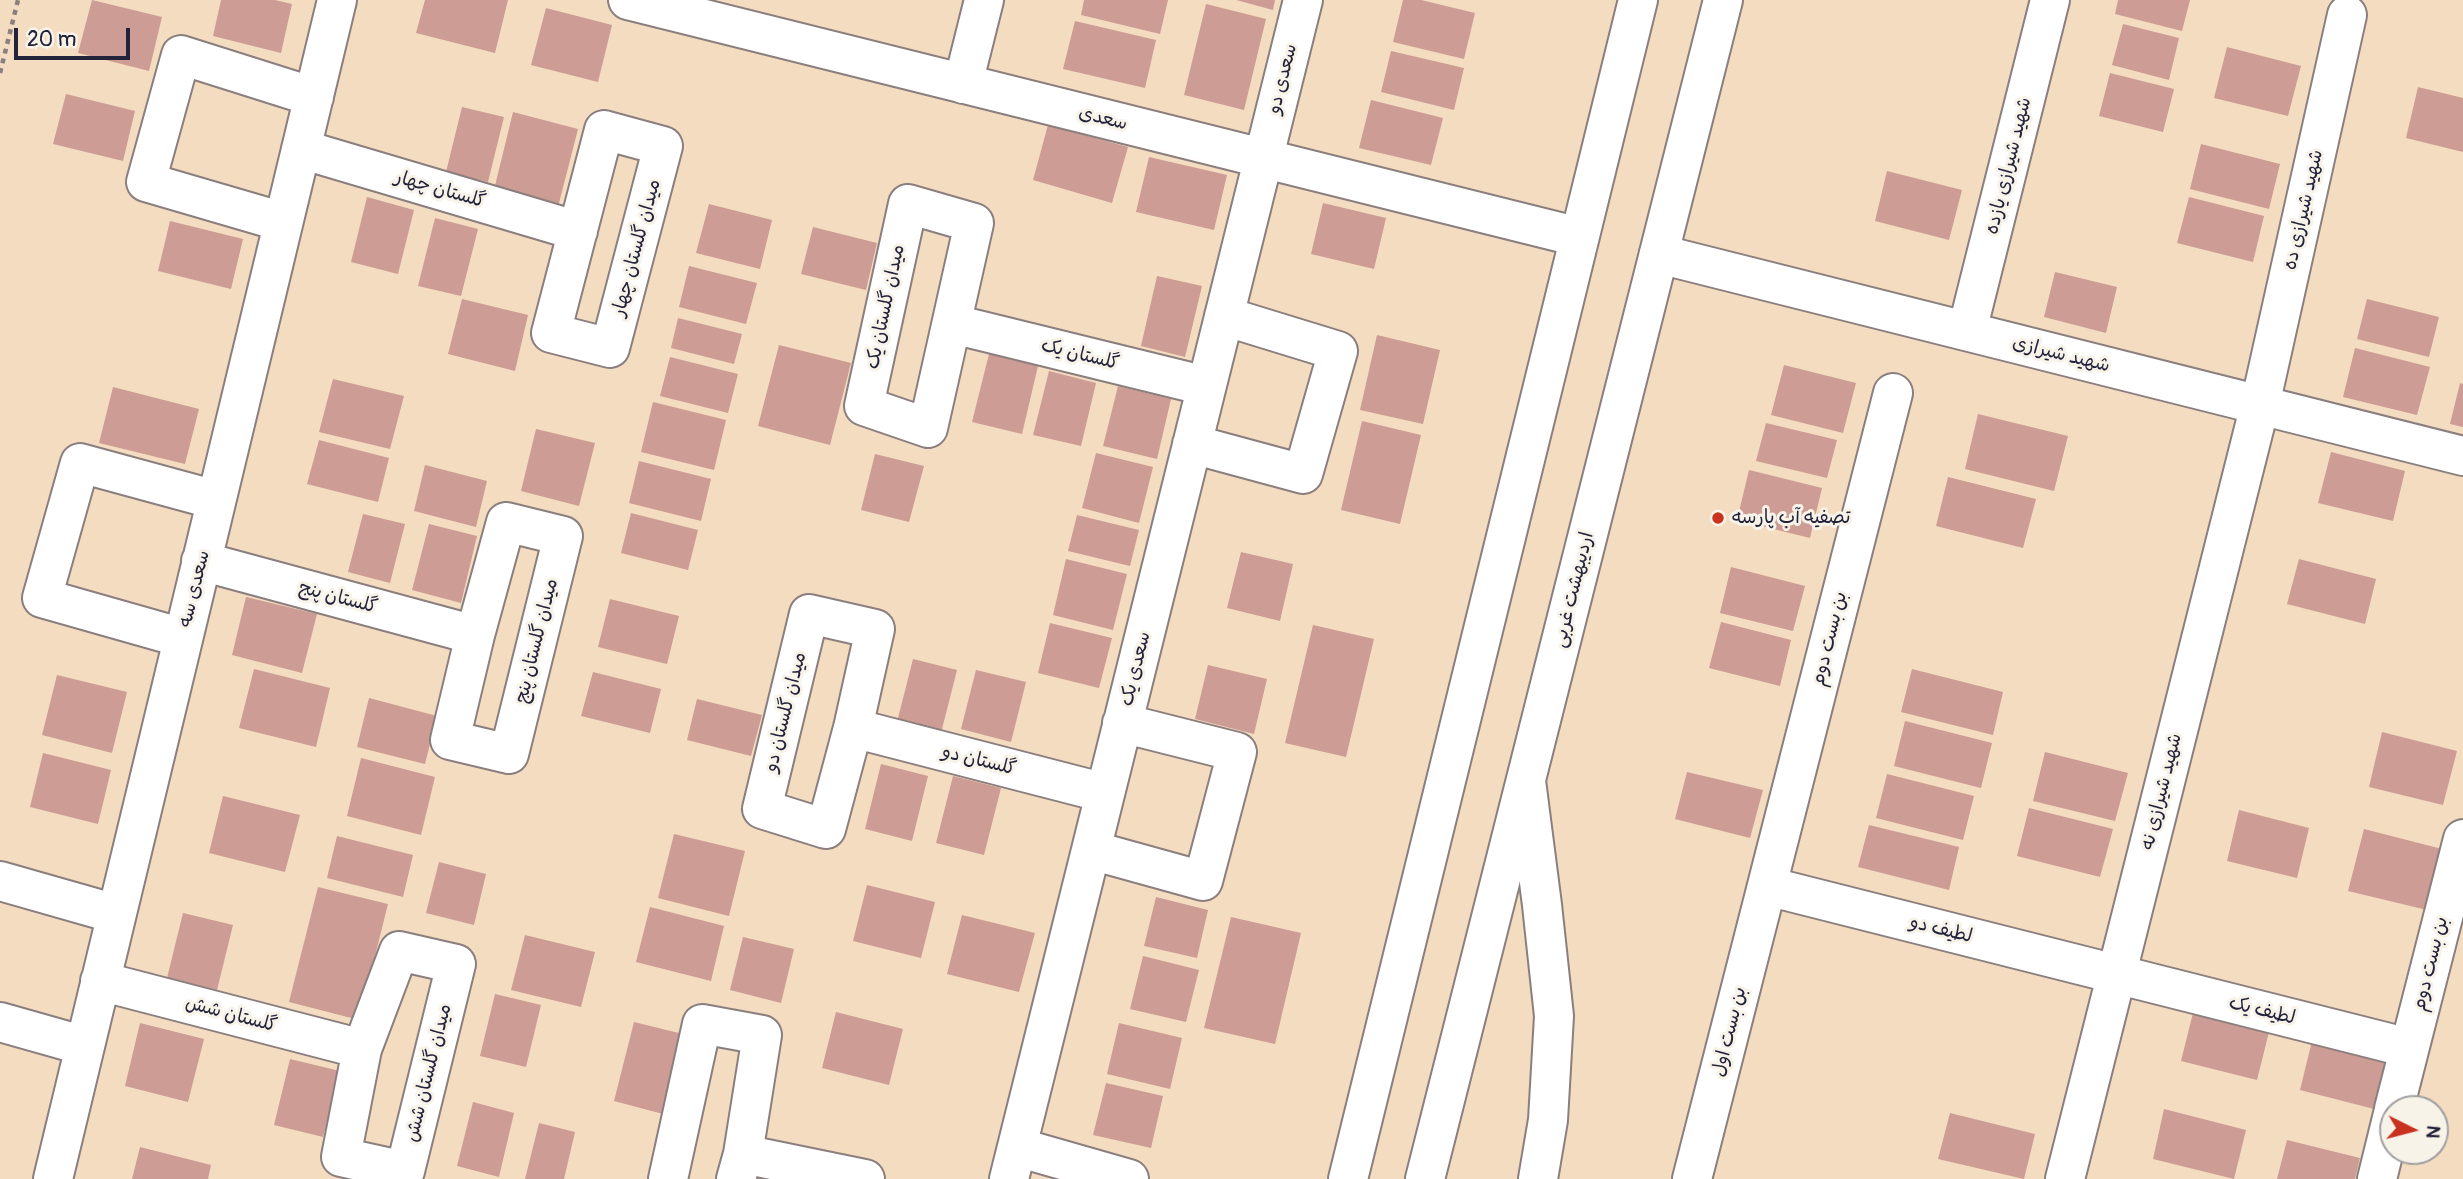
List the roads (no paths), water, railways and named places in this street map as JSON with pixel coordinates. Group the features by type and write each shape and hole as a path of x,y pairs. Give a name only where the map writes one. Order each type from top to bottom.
{"street":[{"name":"سعدی سه","path":"53,1179 337,0"},
{"name":"سعدی","path":"628,0 683,7 963,84 1579,237"},
{"path":"963,84 984,0"},
{"name":"سعدی دو","path":"1263,159 1303,0"},
{"path":"1348,1179 1638,0"},
{"name":"اردیبهشت غربی","path":"1425,1179 1723,0"},
{"name":"شهید شیرازی یازده","path":"1967,331 2050,0"},
{"name":"شهید شیرازی ده","path":"2260,405 2347,15"},
{"path":"283,222 146,182 181,55 314,97"},
{"name":"میدان گلستان چهار","path":"604,130 663,146 610,348 551,333 578,231 604,130"},
{"name":"گلستان چهار","path":"301,149 578,231"},
{"name":"سعدی یک","path":"1013,1163 1263,159"},
{"name":"میدان گلستان یک","path":"908,204 974,223 953,324 928,428 864,406 908,204"},
{"name":"شهید شیرازی","path":"1659,254 2463,456"},
{"path":"1192,444 1303,474 1338,351 1224,316"},
{"name":"گلستان یک","path":"953,324 1206,386"},
{"name":"بن بست دوم","path":"1768,886 1892,393"},
{"name":"شهید شیرازی نه","path":"2065,1179 2260,405"},
{"path":"183,638 43,598 80,463 216,500"},
{"name":"میدان گلستان پنج","path":"506,522 563,536 509,754 450,740 475,635 506,522"},
{"name":"گلستان پنج","path":"201,561 475,635"},
{"name":"میدان گلستان دو","path":"809,614 875,629 853,729 826,829 762,808 809,614"},
{"path":"1091,850 1203,881 1237,752 1122,723"},
{"name":"گلستان دو","path":"853,729 1105,793"},
{"path":"1525,781 1554,1016 1548,1120 1538,1179"},
{"name":"بن بست دوم","path":"2409,1048 2463,839"},
{"path":"0,881 116,914"},
{"name":"لطیف دو","path":"1768,886 2116,974"},
{"name":"بن بست اول","path":"1692,1179 1768,886"},
{"name":"میدان گلستان شش","path":"399,951 456,964 405,1171 341,1157 362,1049 399,951"},
{"name":"لطیف یک","path":"2116,974 2409,1048"},
{"name":"گلستان شش","path":"100,981 362,1049"},
{"path":"0,1022 85,1046"},
{"path":"668,1179 702,1024 762,1035 739,1166 865,1179"},
{"path":"2398,1095 2409,1048"},
{"path":"1013,1163 1129,1179"}],"place":[{"name":"تصفیه آب پارسه","path":"1718,518"}]}
